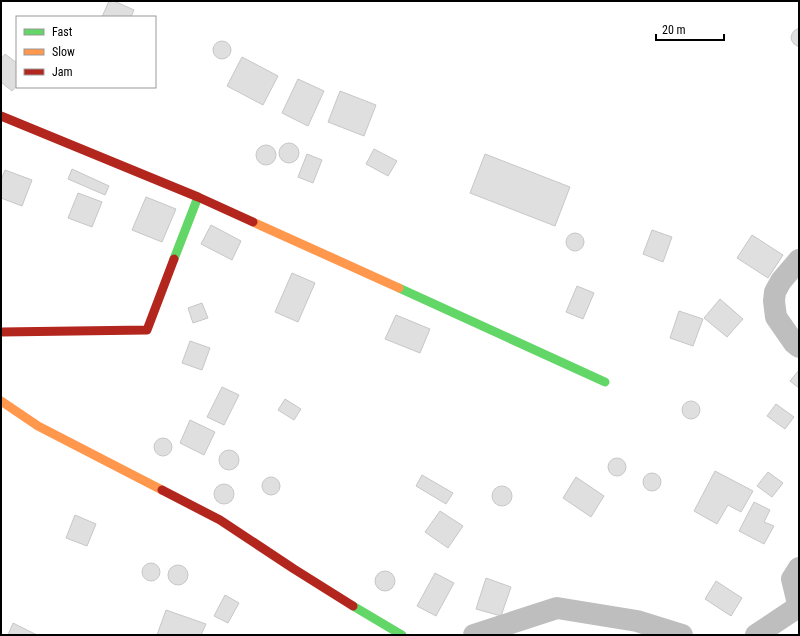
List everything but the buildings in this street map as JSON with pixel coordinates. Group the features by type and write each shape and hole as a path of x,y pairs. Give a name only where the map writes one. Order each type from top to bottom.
{"street":[{"path":"1,116 198,197 605,382"},
{"path":"1,332 147,330 198,197"},
{"path":"799,260 781,281 775,292 774,301 776,317 794,343 799,347"},
{"path":"1,401 38,426 220,520 294,569 402,635"},
{"path":"756,635 799,608 792,580 799,568"},
{"path":"474,635 557,608 637,621 682,635"}],"traffic: fast":[{"path":"174,259 198,197"},
{"path":"399,288 605,382"},
{"path":"353,606 402,635"}],"traffic: slow":[{"path":"253,222 399,288"},
{"path":"1,401 38,426 162,490"}],"traffic: jam":[{"path":"1,116 198,197 253,222"},
{"path":"1,332 147,330 174,259"},
{"path":"162,490 220,520 353,606"}]}
